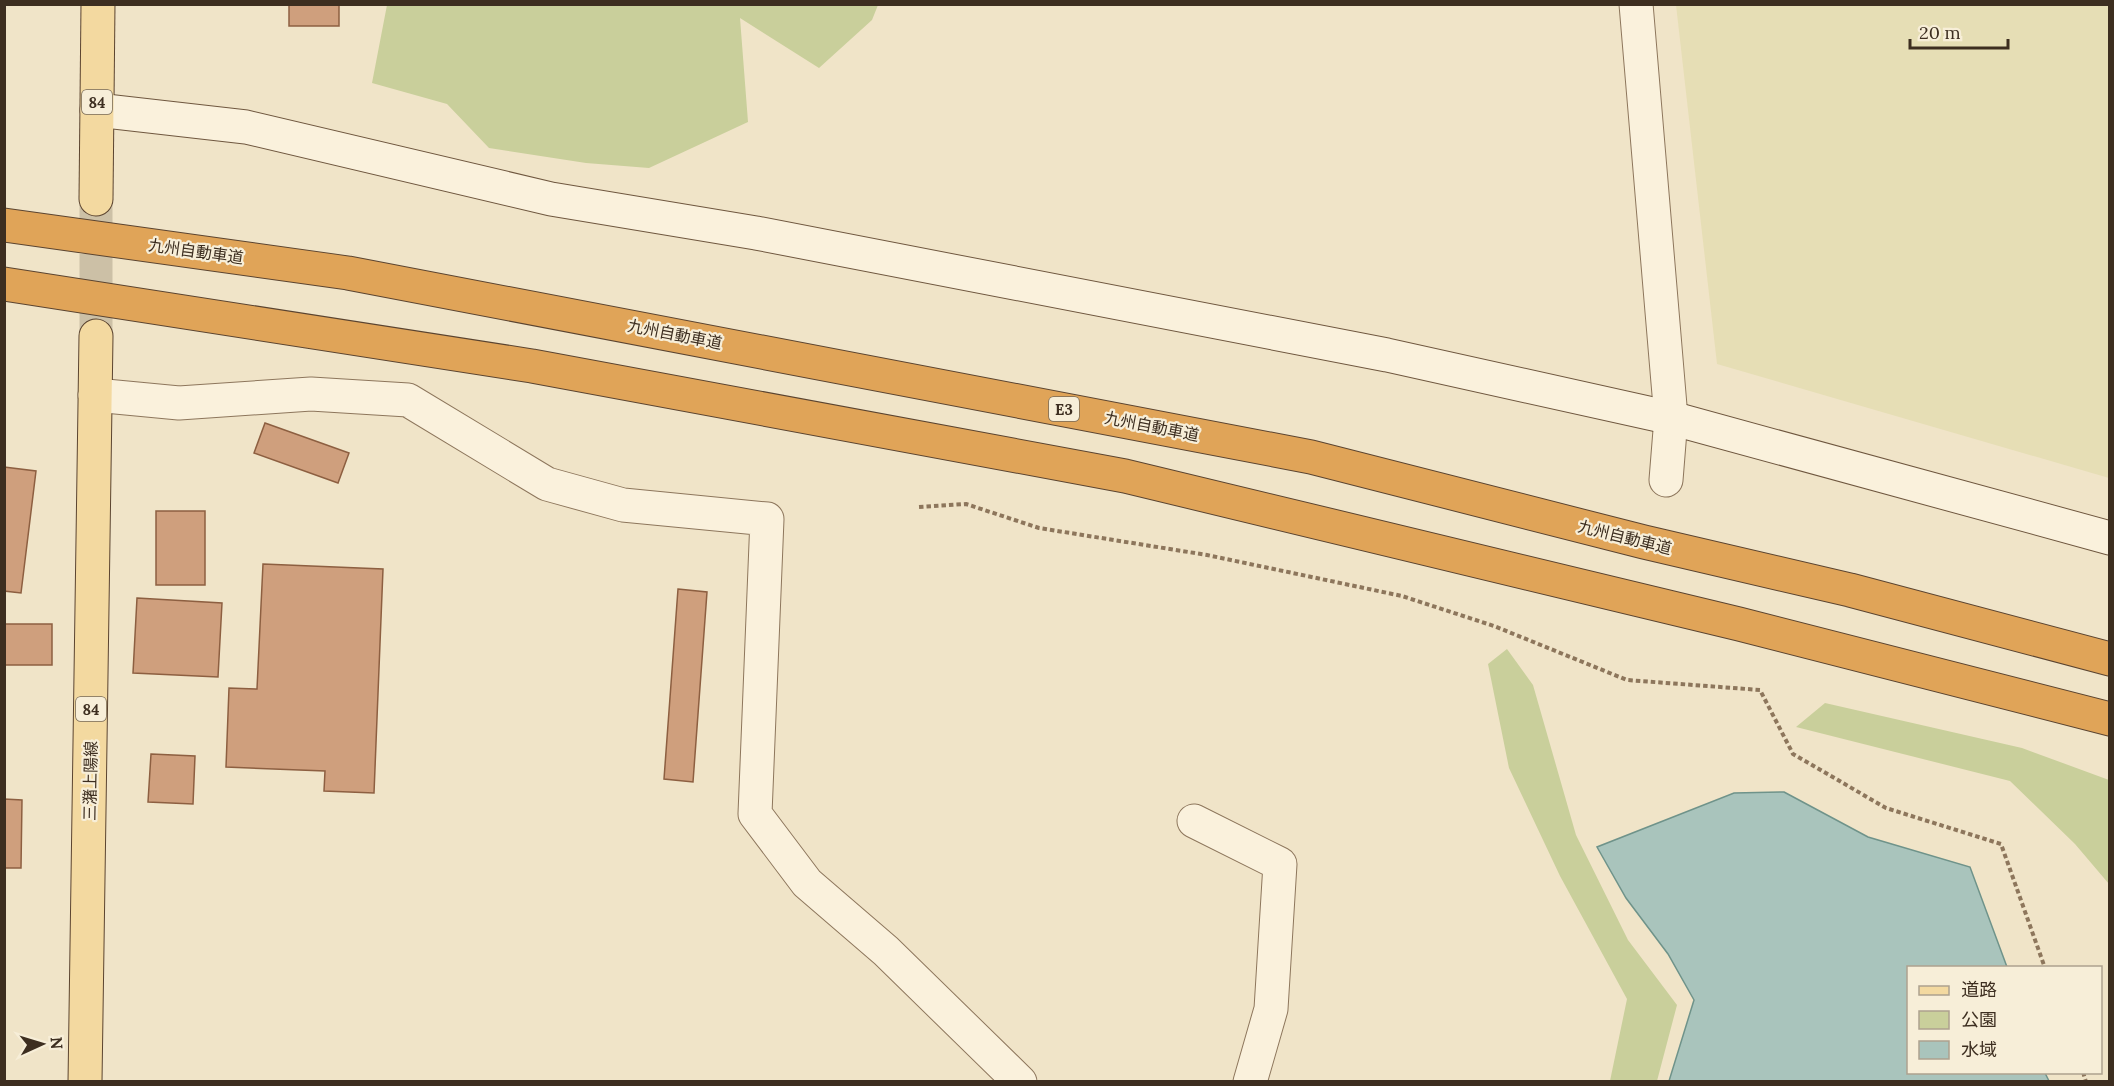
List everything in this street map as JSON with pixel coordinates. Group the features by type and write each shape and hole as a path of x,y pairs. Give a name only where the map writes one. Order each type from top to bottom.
{"highway":[{"name":"九州自動車道","path":"4,225 348,273 1311,457 1644,542 1850,590 2109,660"},
{"path":"4,284 543,368 1125,476 1750,627 2109,719"}],"main road":[{"name":"84","path":"96,199 98,4"},
{"name":"三潴上陽線","path":"85,1082 96,336"}],"street":[{"path":"1636,4 1671,418 1666,480"},
{"path":"97,110 246,127 552,199 756,233 1388,355 1671,418 2109,538"},
{"path":"95,395 179,403 311,394 408,399 547,484 622,505 767,519 755,814 807,883 886,951 1020,1082"},
{"path":"1194,821 1280,864 1271,1009 1250,1082"}],"path":[{"path":"919,507 966,504 1039,528 1207,555 1402,596 1494,626 1627,680 1760,690 1793,754 1886,808 2001,844 2044,966"}],"shaded area":[{"path":"1676,5 2109,5 2109,478 1717,364"}],"green space":[{"path":"387,4 878,5 872,20 819,68 740,18 748,122 649,168 586,163 489,148 447,104 372,83"},
{"path":"1507,649 1533,685 1576,835 1628,940 1677,1005 1657,1081 1610,1081 1627,999 1560,876 1509,768 1488,664"},
{"path":"1825,703 2022,748 2109,780 2109,884 2075,844 2010,781 1796,727"}],"water":[{"path":"1784,792 1868,837 1970,867 2007,966 1907,966 1907,1074 2046,1074 2049,1081 1669,1081 1694,1000 1668,954 1626,898 1597,847 1734,793"}],"building":[{"path":"289,4 339,4 339,26 289,26"},
{"path":"265,423 349,453 338,483 254,453"},
{"path":"4,467 36,471 21,593 4,591"},
{"path":"156,511 205,511 205,585 156,585"},
{"path":"263,564 383,569 374,793 324,791 325,771 226,767 229,688 257,689"},
{"path":"678,589 707,592 693,782 664,779"},
{"path":"137,598 222,603 218,677 133,673"},
{"path":"4,624 52,624 52,665 4,665"},
{"path":"151,754 195,756 193,804 148,802"},
{"path":"4,799 22,800 21,868 4,868"}],"tunnel":[{"path":"96,199 96,336"}]}
